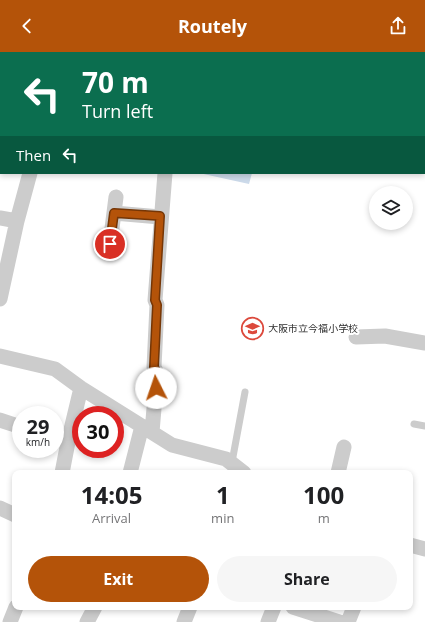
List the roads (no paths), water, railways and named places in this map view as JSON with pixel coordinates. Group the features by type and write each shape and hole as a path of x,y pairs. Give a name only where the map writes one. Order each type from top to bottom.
{"street":[{"path":"0,299 17,221 30,174"},
{"path":"131,470 147,429 157,373 154,367 157,305 155,300 160,216 165,174"},
{"path":"110,244 116,197"},
{"path":"114,213 160,216"},
{"path":"0,218 17,221"},
{"path":"356,337 385,336 425,343"},
{"path":"0,356 55,369 81,388 172,445 226,459 241,470"},
{"path":"64,432 81,388"},
{"path":"0,420 12,424"},
{"path":"339,470 344,447"},
{"path":"62,458 62,470"},
{"path":"0,508 12,514"},
{"path":"413,546 425,549"},
{"path":"10,622 15,610"},
{"path":"87,622 93,610"},
{"path":"184,622 189,610"},
{"path":"268,622 273,610"},
{"path":"302,610 339,622"},
{"path":"348,622 353,610"}],"lane":[{"path":"232,462 245,392"},
{"path":"414,424 425,426"}],"water":[{"path":"204,174 252,174 249,184"}],"place":[{"name":"大阪市立今福小学校","path":"252,328"}]}
